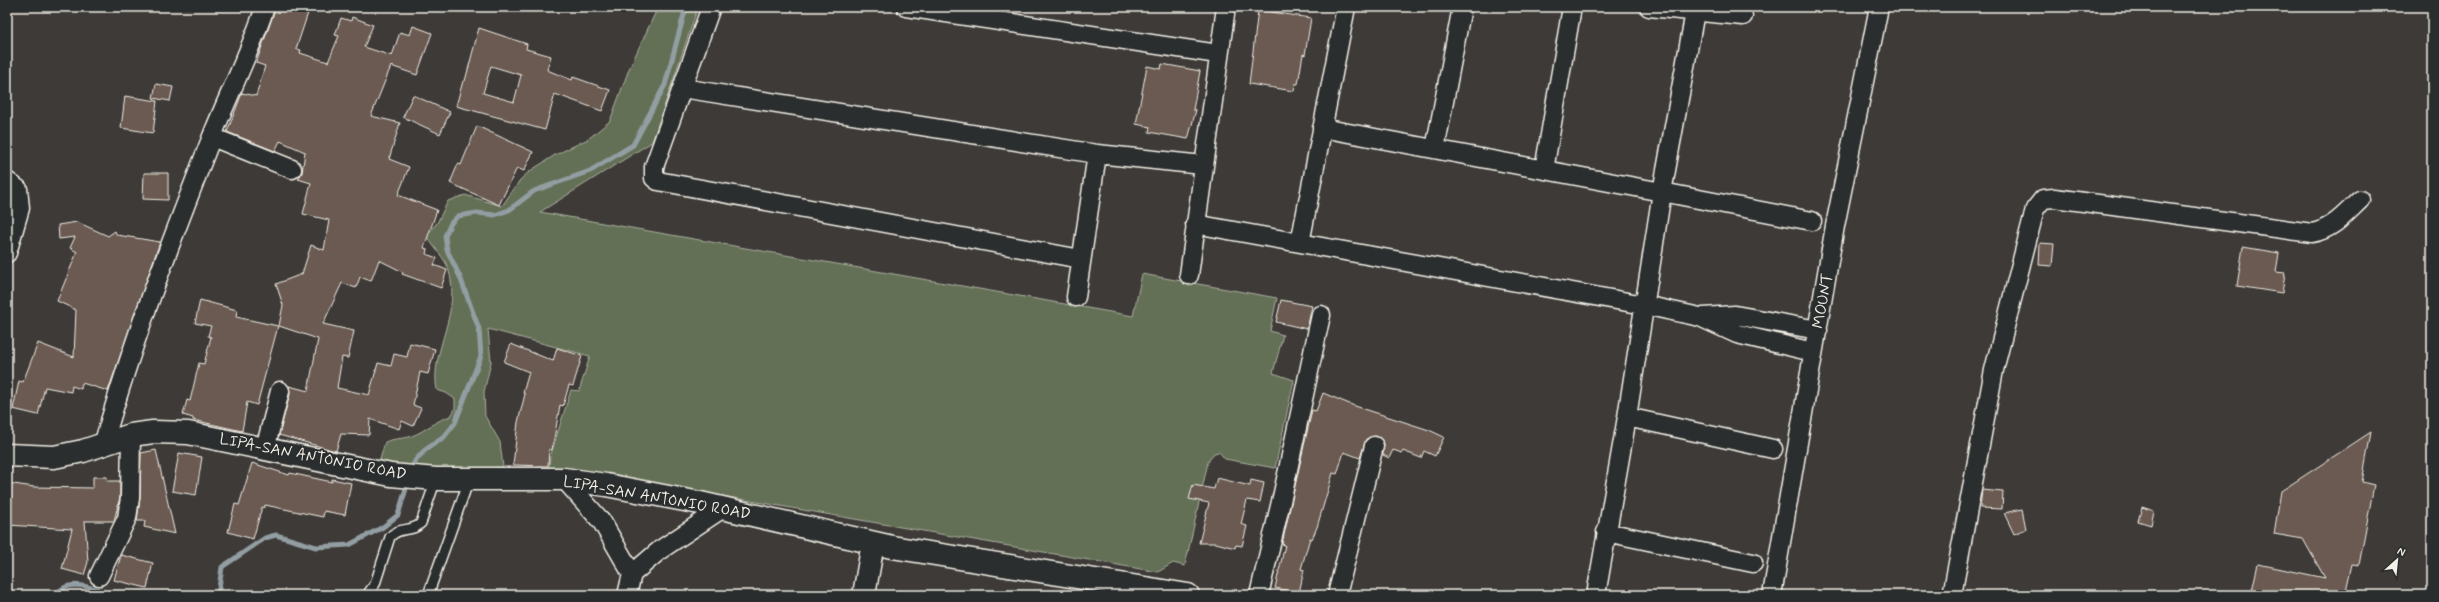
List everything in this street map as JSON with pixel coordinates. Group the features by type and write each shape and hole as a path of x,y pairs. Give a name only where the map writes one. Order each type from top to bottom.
{"main road":[{"name":"LIPA-SAN ANTONIO ROAD","path":"7,455 54,457 83,451 104,442 130,435 153,432 188,434 391,475 432,478 564,480 606,485 723,508 874,543 1028,570 1188,595"},
{"path":"864,595 874,543"}],"street":[{"path":"104,442 142,322 212,137 255,37 264,7"},
{"path":"711,7 654,167 654,178 658,182 1081,259"},
{"path":"906,7 1218,54"},
{"path":"1189,275 1218,54 1226,7"},
{"path":"1300,243 1346,7"},
{"path":"1435,149 1462,7"},
{"path":"1544,170 1572,7"},
{"path":"1649,7 1743,16"},
{"name":"MOUNT","path":"1772,595 1842,187 1879,7"},
{"path":"1596,595 1627,417 1662,192 1695,12"},
{"path":"682,88 1097,154 1203,165"},
{"path":"1322,128 1812,221"},
{"path":"212,137 292,169"},
{"path":"1076,296 1097,154"},
{"path":"7,181 18,189 20,208 7,253"},
{"path":"1952,595 1994,370 2035,209 2043,199 2054,198 2312,233 2324,231 2334,225 2360,200"},
{"path":"1195,224 1644,305 1700,317 1737,334 1814,352"},
{"path":"1259,595 1321,315"},
{"path":"1700,317 1735,315 1818,330"},
{"path":"265,449 280,391"},
{"path":"1627,417 1774,449"},
{"path":"99,576 127,518 130,498 130,435"},
{"path":"1337,595 1374,446"},
{"path":"564,480 602,522 632,574"},
{"path":"627,595 632,574 660,550 723,508"},
{"path":"1606,532 1752,563"}],"lane":[{"path":"367,595 375,584 390,537 395,531 418,527 421,523 432,478"},
{"path":"428,595 470,479"}],"green space":[{"path":"658,7 698,7 652,142 540,212 1133,316 1142,274 1277,298 1270,331 1283,335 1273,373 1294,380 1275,468 1225,459 1219,452 1214,453 1208,462 1185,566 1173,563 1158,572 631,480 552,471 549,466 550,457 571,390 579,391 590,356 488,329 491,362 484,392 485,416 500,442 503,467 437,471 379,463 385,442 417,434 451,416 455,409 455,399 446,393 437,390 436,376 437,361 449,316 452,284 447,265 426,235 437,223 448,201 465,195 502,206 520,180 530,171 555,155 588,139 610,121 629,69"}],"building":[{"path":"276,7 310,7 296,49 301,50 300,53 328,62 339,36 335,35 341,18 351,21 352,17 373,25 364,47 392,56 400,32 410,35 413,26 432,33 417,75 391,66 371,116 400,123 389,159 409,167 398,195 437,210 424,248 427,249 426,254 437,258 434,265 447,270 441,288 402,274 403,272 379,260 371,281 360,277 356,288 342,283 323,324 354,331 348,358 342,357 337,388 369,395 378,363 391,366 394,354 407,357 410,343 435,349 428,374 420,372 413,405 421,408 413,426 402,421 399,429 370,419 369,435 341,434 336,451 279,435 290,394 289,386 308,391 318,339 279,326 283,305 276,284 302,274 311,245 324,250 329,220 303,214 311,183 298,179 302,173 305,152 280,141 275,151 227,132 242,93 256,96 265,66 256,63"},
{"path":"1258,10 1311,18 1305,55 1303,54 1298,84 1295,84 1294,91 1249,84"},
{"path":"479,28 527,44 526,49 551,56 547,70 572,80 573,77 610,90 602,111 555,94 545,130 456,106 463,81 465,81","holes":["491,66 521,75 514,102 483,93"]},
{"path":"1162,64 1200,71 1193,110 1196,110 1188,139 1149,132 1150,127 1136,124 1147,66 1161,69"},
{"path":"156,84 173,87 170,101 153,98"},
{"path":"413,95 450,112 440,134 403,117"},
{"path":"125,96 157,101 153,133 121,128"},
{"path":"477,126 533,152 524,171 517,168 499,205 450,183 458,164 461,165"},
{"path":"144,173 168,173 168,200 143,199"},
{"path":"77,222 108,236 115,231 117,235 160,242 108,391 82,383 81,389 72,386 71,392 45,387 38,415 13,409 19,381 23,382 38,343 74,357 76,310 57,301 77,252 70,248 75,237 59,239 58,225"},
{"path":"2040,243 2054,244 2052,266 2039,265"},
{"path":"2243,247 2279,253 2276,272 2285,273 2282,293 2237,286"},
{"path":"200,300 237,310 236,317 278,326 257,405 247,402 242,431 193,420 193,418 183,415 187,400 190,401 199,363 204,364 211,337 208,336 211,326 195,323"},
{"path":"1281,300 1312,306 1307,329 1276,322"},
{"path":"511,344 553,361 557,348 582,356 573,386 569,385 563,406 560,405 552,450 549,449 548,466 513,465 518,422 525,394 523,393 529,372 504,362"},
{"path":"1323,393 1352,405 1429,430 1444,437 1435,456 1424,451 1421,458 1403,451 1402,453 1393,450 1389,458 1383,455 1384,443 1376,436 1366,439 1360,458 1344,452 1337,474 1333,473 1317,527 1312,539 1310,538 1301,569 1304,570 1299,593 1275,588 1285,545 1282,544 1312,410 1316,411"},
{"path":"2371,432 2362,482 2374,485 2359,565 2352,564 2345,595 2251,595 2258,564 2325,578 2303,539 2274,534 2281,491"},
{"path":"156,450 175,534 144,527 145,521 137,521 140,498 141,453"},
{"path":"179,453 202,457 196,495 172,491"},
{"path":"252,463 289,475 290,473 332,482 332,479 351,483 345,515 324,511 323,517 265,505 264,508 262,507 253,539 228,532 235,504 239,505"},
{"path":"93,477 107,477 107,481 120,481 120,497 114,521 85,521 88,562 84,575 62,569 72,529 7,525 7,483 34,487 93,488"},
{"path":"1217,478 1250,486 1251,480 1264,483 1260,502 1247,500 1241,524 1247,526 1242,546 1236,545 1235,548 1216,543 1199,543 1209,503 1189,499 1193,485 1214,489"},
{"path":"1982,490 2003,492 2002,509 1980,508"},
{"path":"2142,507 2154,511 2151,525 2138,521"},
{"path":"2022,509 2026,529 2014,534 2004,513"},
{"path":"121,555 153,563 147,588 114,580"}],"waterway":[{"path":"410,472 415,461 425,450 444,437 455,423 481,356 479,329 460,277 447,250 445,236 451,223 458,216 477,213 495,215 509,210 534,191 590,171 633,145 665,85 686,7"},
{"path":"218,595 222,567 265,538 276,535 316,547 349,545 383,527 398,515 408,482"},
{"path":"56,595 67,586 74,585 89,587 111,595"}]}
